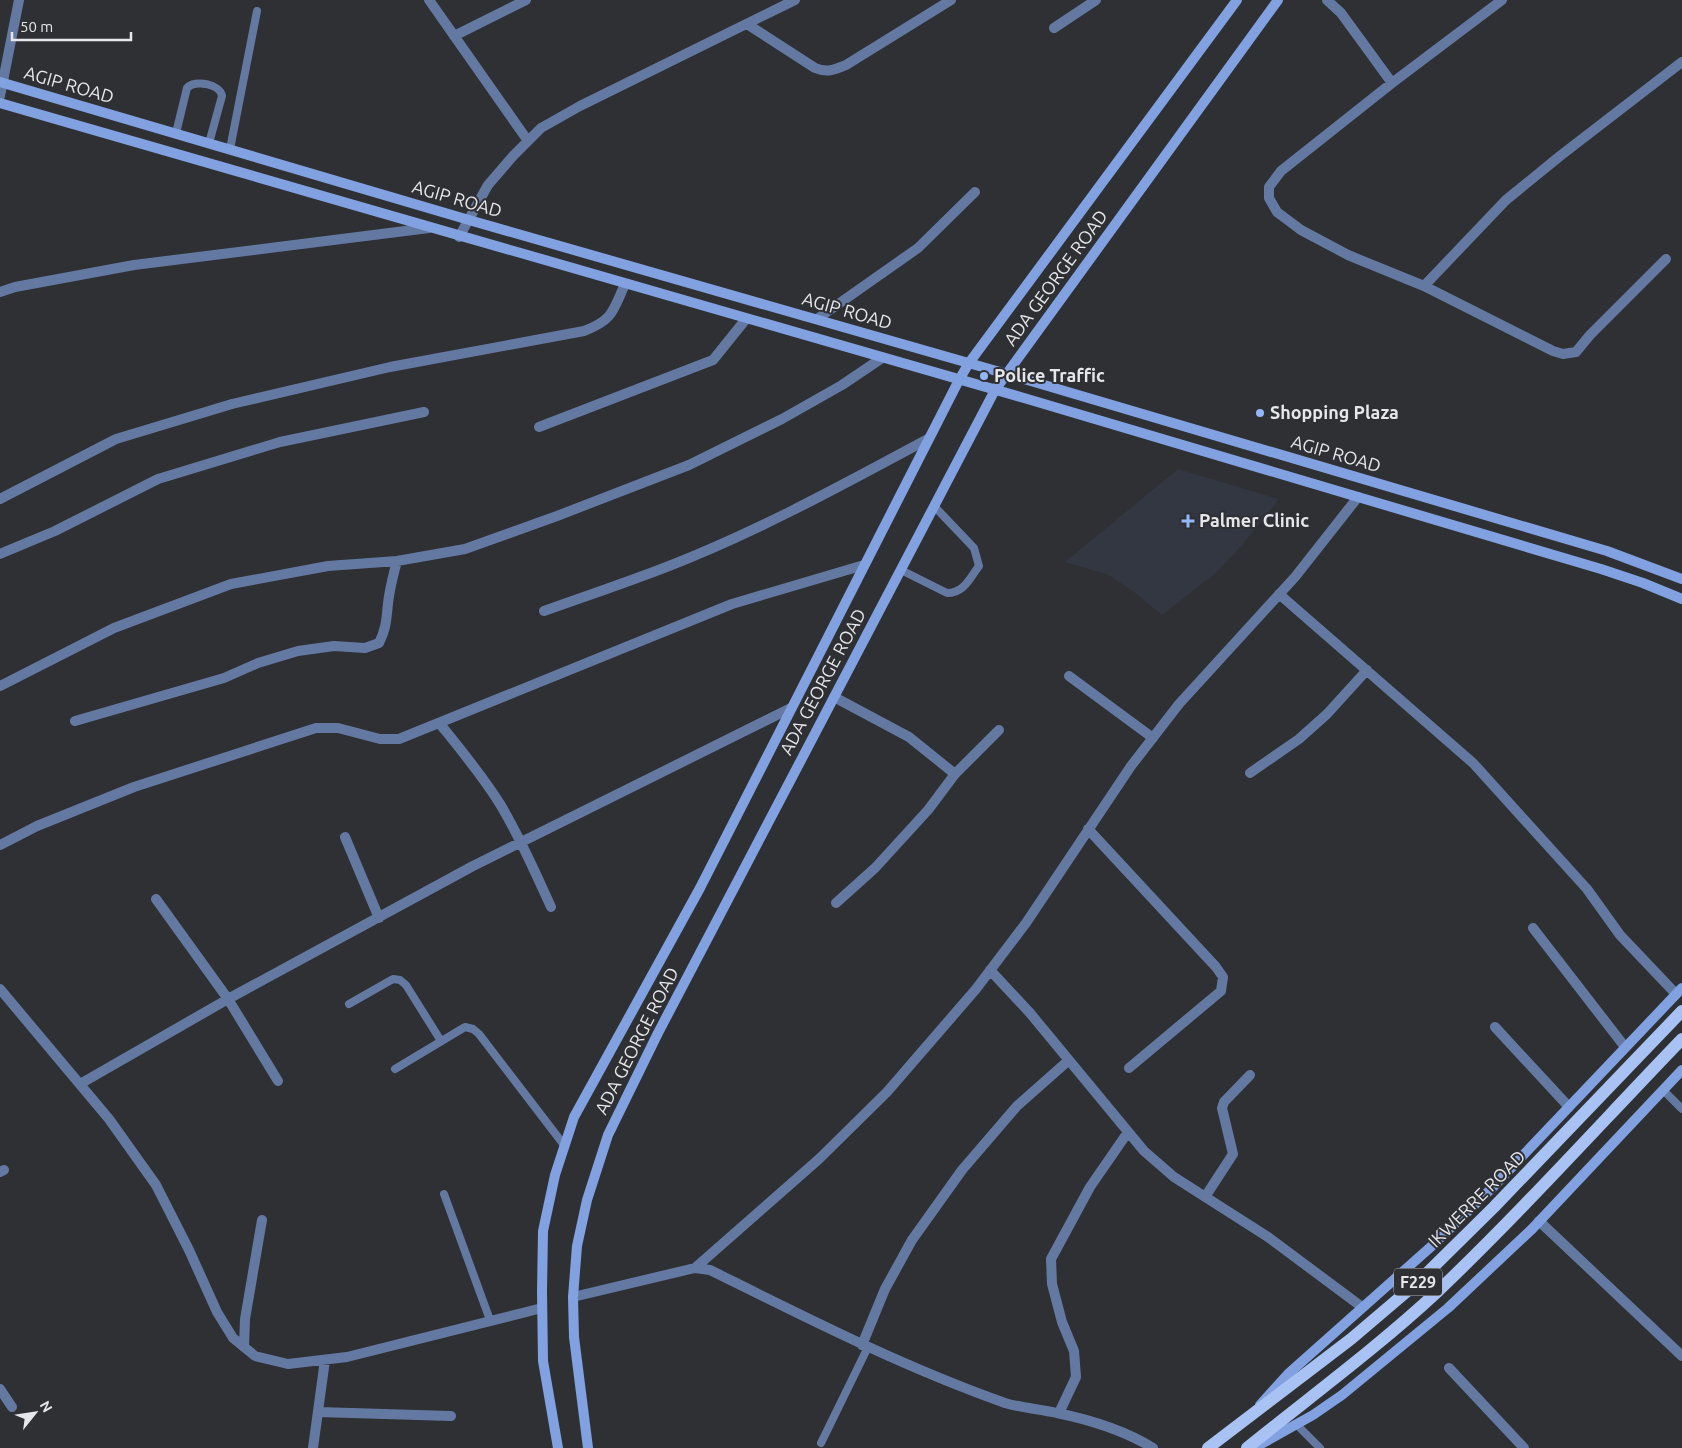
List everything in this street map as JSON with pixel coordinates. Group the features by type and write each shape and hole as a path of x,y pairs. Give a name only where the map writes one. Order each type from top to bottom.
{"main road":[{"name":"IKWERRE ROAD","path":"1208,1448 1351,1339 1418,1282 1494,1207 1682,1011"},
{"name":"IKWERRE ROAD","path":"1247,1448 1398,1326 1436,1292 1501,1228 1682,1039"}],"street":[{"path":"0,96 1,82 19,0"},
{"path":"429,0 528,141"},
{"path":"454,36 526,0"},
{"path":"459,236 488,185 512,156 541,128 580,106 795,0"},
{"path":"747,24 824,72 846,66 951,0"},
{"path":"1054,28 1096,0"},
{"name":"ADA GEORGE ROAD","path":"558,1448 543,1360 543,1231 555,1175 574,1117 700,888 958,380 1236,0"},
{"name":"ADA GEORGE ROAD","path":"588,1448 574,1337 573,1297 577,1246 581,1227 587,1200 608,1135 658,1033 995,390 1278,0"},
{"path":"1327,0 1341,13 1392,83"},
{"path":"1502,0 1392,83 1281,172 1269,187 1269,198 1277,212 1301,230 1348,255 1424,286 1553,351 1563,354 1576,352 1590,335 1666,259"},
{"path":"1424,286 1506,200 1682,62"},
{"name":"AGIP ROAD","path":"1,82 469,220 1007,374 1607,551 1682,579"},
{"name":"AGIP ROAD","path":"0,103 995,390 1358,497 1602,569 1682,599"},
{"path":"817,319 918,248 975,192"},
{"path":"0,292 15,287 134,265 429,228"},
{"path":"0,499 116,439 232,404 390,368 584,331 601,325 611,314 625,284"},
{"path":"539,427 713,360 746,319"},
{"path":"0,686 114,628 231,584 328,566 397,561 465,549 557,516 690,465 782,419 842,385 882,358"},
{"path":"0,554 55,531 158,479 280,442 424,412"},
{"path":"544,610 670,566 715,546 817,498 928,439"},
{"path":"694,1268 819,1159 887,1092 990,970 1026,923 1131,766 1179,704 1279,594 1358,497"},
{"path":"75,721 224,678 258,663 298,651 334,646 365,648 379,643 388,616 389,597 397,561"},
{"path":"0,844 37,826 134,786 316,728 338,728 380,739 399,739 440,724 732,604 864,565"},
{"path":"1255,1413 1263,1400 1276,1386 1462,1217 1679,991 1620,935 1587,889 1473,763 1279,594"},
{"path":"1250,773 1299,739 1327,714 1367,670"},
{"path":"1069,676 1153,738"},
{"path":"834,697 909,737 955,774"},
{"path":"80,1084 228,999 473,866 791,708"},
{"path":"440,724 500,803 521,842 551,907"},
{"path":"836,903 875,868 928,810 955,774 999,730"},
{"path":"1088,829 1216,967 1223,977 1220,991 1129,1068"},
{"path":"346,837 379,918"},
{"path":"156,899 228,999 278,1081"},
{"path":"1533,928 1625,1047"},
{"path":"990,970 1030,1013 1144,1150 1174,1177 1268,1238 1362,1307"},
{"path":"0,989 109,1119 156,1185 189,1250 217,1312 233,1338 256,1356 288,1364 325,1360 542,1308"},
{"path":"1495,1027 1569,1107"},
{"path":"865,1346 885,1289 912,1240 962,1170 1017,1106 1069,1060"},
{"path":"1254,1448 1297,1425 1342,1395 1448,1308 1539,1221 1682,1070"},
{"path":"1205,1198 1233,1154 1222,1108 1224,1102 1250,1076"},
{"path":"1059,1413 1076,1377 1074,1351 1062,1322 1052,1284 1051,1259 1090,1187 1128,1132"},
{"path":"244,1347 245,1319 262,1220"},
{"path":"1539,1221 1682,1356"},
{"path":"573,1297 694,1268 710,1270 865,1346 1007,1404 1059,1413 1119,1430 1153,1448"},
{"path":"313,1448 325,1360"},
{"path":"1449,1368 1524,1448"},
{"path":"0,1389 12,1407"},
{"path":"318,1412 450,1416"}],"lane":[{"path":"230,149 257,11"},
{"path":"176,133 187,88 191,83 218,88 222,96 209,143"},
{"path":"901,570 947,593 954,593 961,590 979,566 974,548 934,506"},
{"path":"348,1004 392,979 400,980 406,986 442,1041"},
{"path":"395,1069 466,1027 473,1029 480,1034 564,1145"},
{"path":"1663,1090 1682,1109"},
{"path":"444,1194 490,1320"},
{"path":"821,1443 865,1346"},
{"path":"1297,1425 1320,1448"}],"shaded area":[{"name":"Palmer Clinic","path":"1178,469 1279,499 1244,543 1217,572 1162,615 1109,575 1065,562"}],"place":[{"name":"Police Traffic","path":"984,376"},
{"name":"Shopping Plaza","path":"1260,413"},
{"name":"Palmer Clinic","path":"1188,521"}]}
